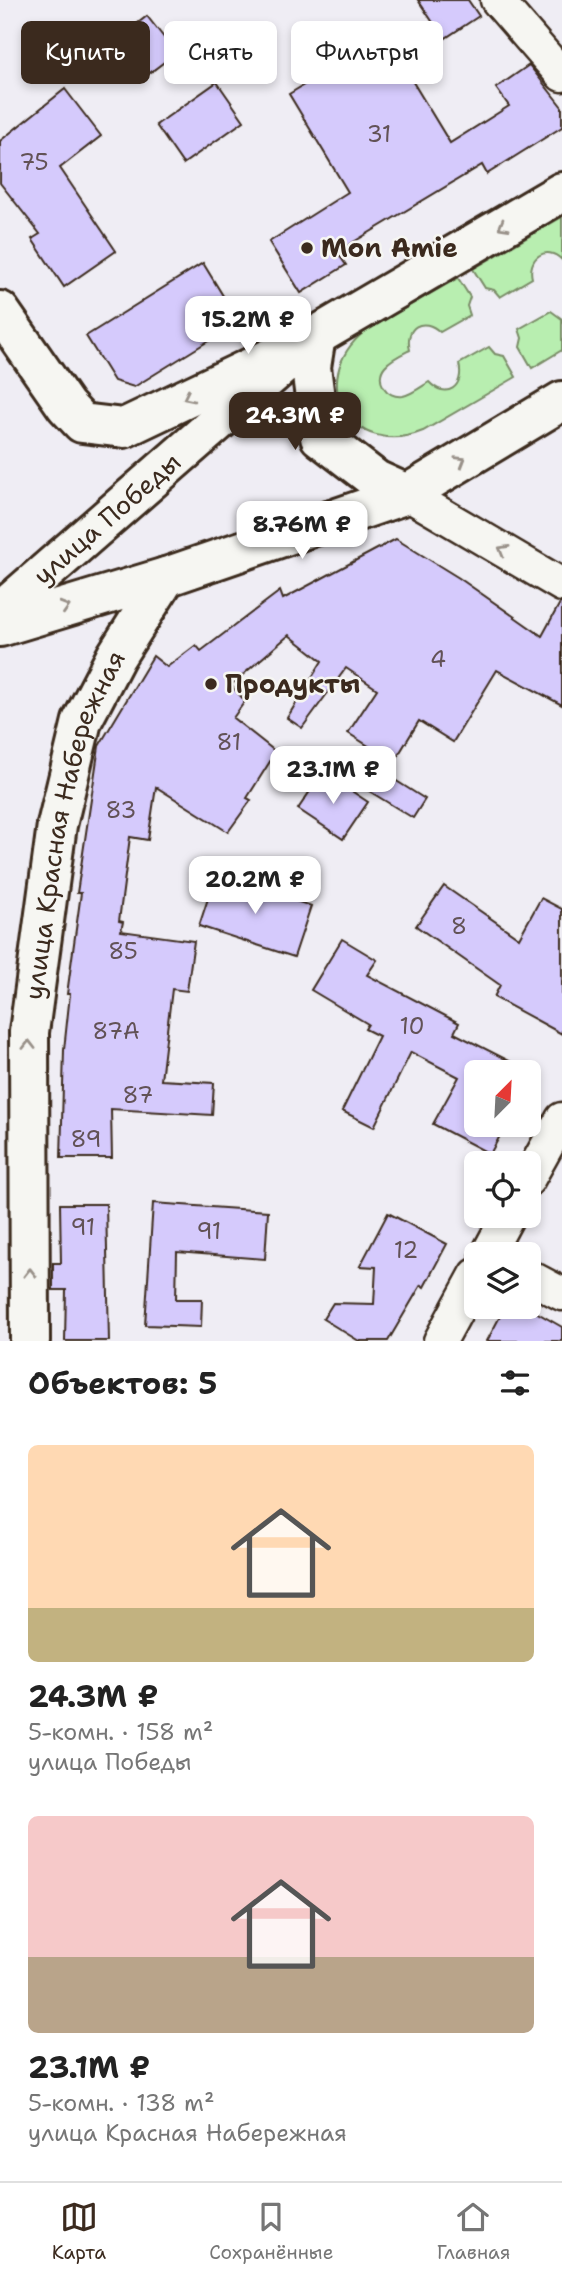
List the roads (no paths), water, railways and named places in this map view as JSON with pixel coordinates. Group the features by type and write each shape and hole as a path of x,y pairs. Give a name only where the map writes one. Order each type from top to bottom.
{"main road":[{"name":"улица Победы","path":"0,612 316,336 562,192"},
{"path":"0,311 66,406 82,423 124,428 316,336"},
{"path":"316,336 311,367 320,437 376,480 407,494"},
{"name":"улица Победы","path":"0,627 166,577 407,494 562,401"},
{"name":"улица Красная Набережная","path":"30,1341 29,1032 57,825 82,721 116,656 166,577"}],"street":[{"path":"497,0 562,75"},
{"path":"407,494 562,585"},
{"path":"541,1157 562,1119"},
{"path":"541,1283 562,1294"},
{"path":"440,1341 464,1297"}],"place":[{"name":"Mon Amie","path":"307,248"},
{"name":"Продукты","path":"211,684"}]}
